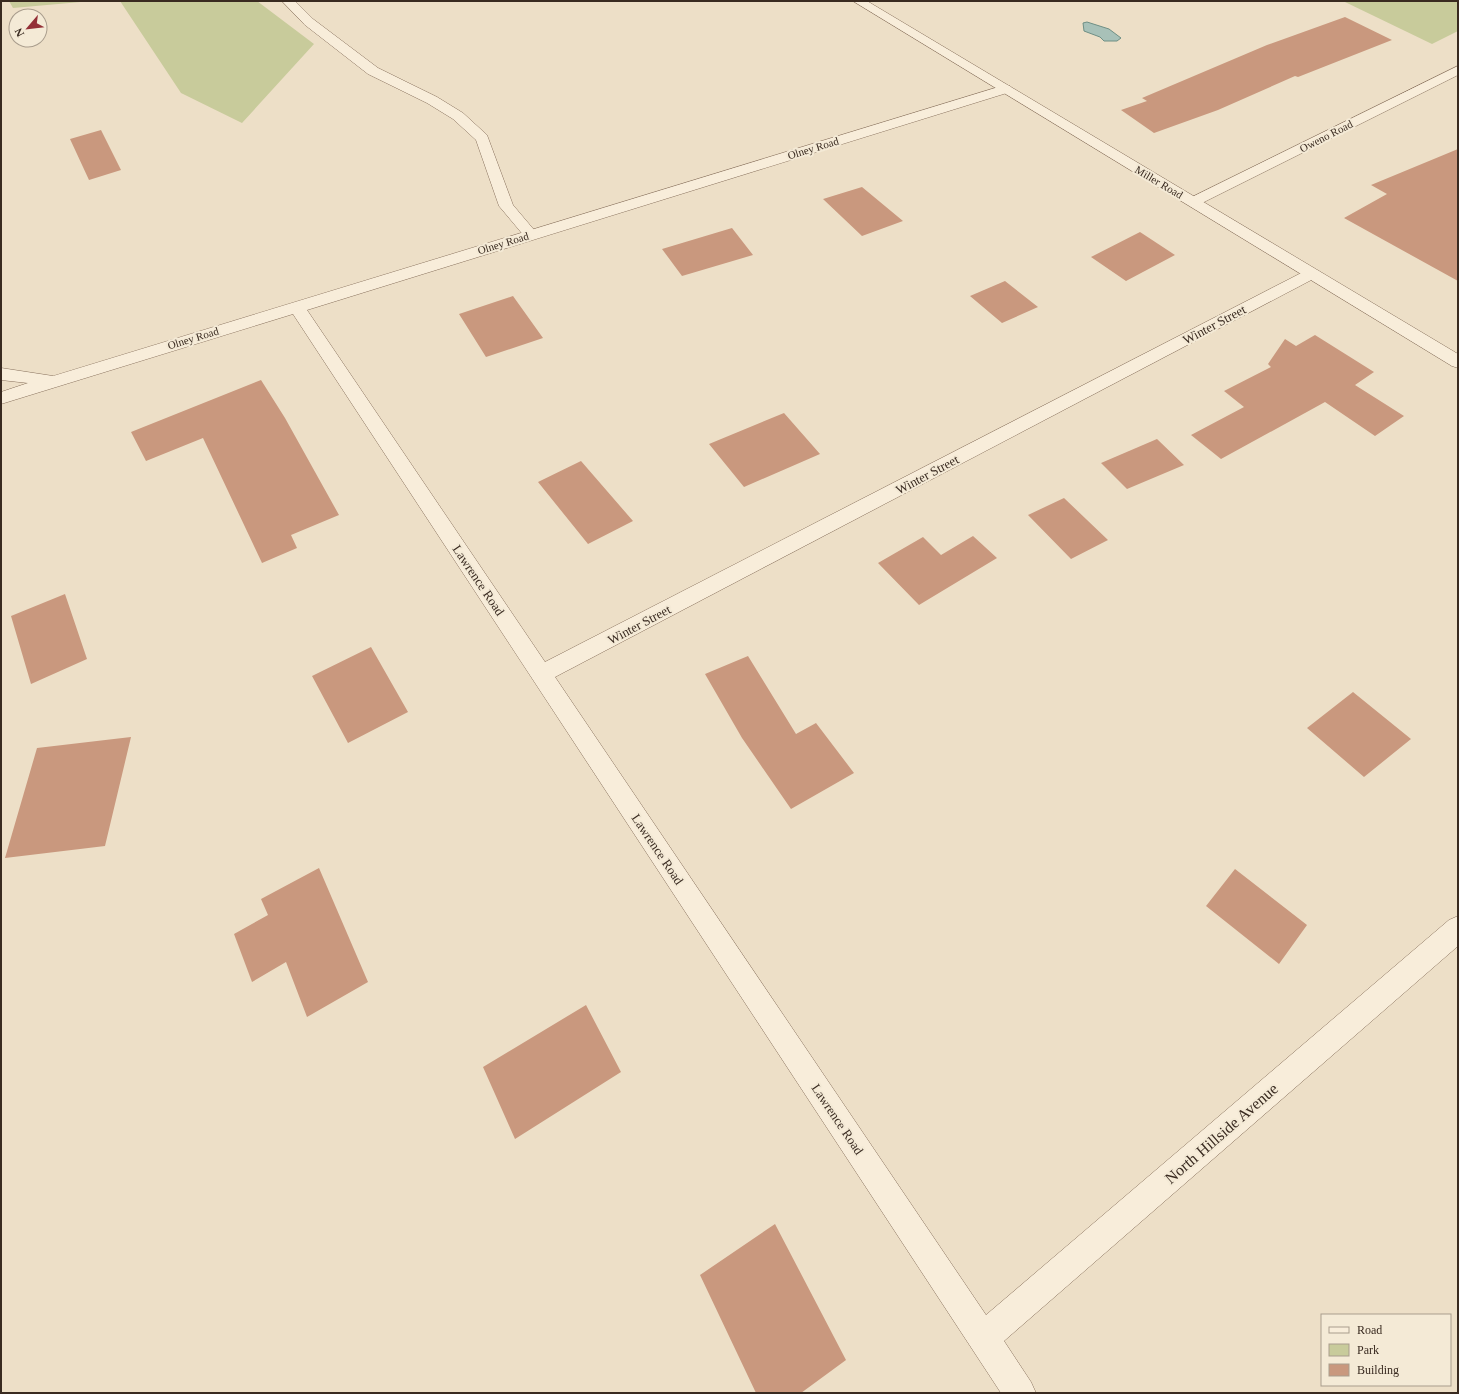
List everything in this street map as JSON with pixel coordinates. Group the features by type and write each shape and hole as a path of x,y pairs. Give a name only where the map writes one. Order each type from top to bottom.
{"street":[{"path":"288,1 309,22 372,71 432,100 458,116 482,138 506,206 530,234"},
{"name":"Miller Road","path":"862,1 1458,362"},
{"name":"Oweno Road","path":"1193,202 1458,70"},
{"name":"Olney Road","path":"1,398 52,381 1005,89"},
{"name":"Winter Street","path":"542,674 1311,274"},
{"name":"Lawrence Road","path":"296,306 1020,1393"},
{"path":"1,374 52,381"},
{"name":"North Hillside Avenue","path":"983,1338 1458,928"}],"green space":[{"path":"9,1 92,1 13,8"},
{"path":"120,1 257,1 314,44 242,123 181,93"},
{"path":"1458,1 1458,31 1432,44 1345,2"}],"water":[{"path":"1087,22 1109,29 1121,38 1117,41 1104,41 1100,37 1084,31 1083,23"}],"building":[{"path":"1345,17 1392,40 1298,77 1295,76 1218,110 1154,133 1121,110 1147,101 1142,98 1267,45"},
{"path":"101,130 121,170 89,180 70,139"},
{"path":"1458,149 1458,281 1344,218 1387,194 1371,185"},
{"path":"862,187 903,221 862,236 823,199"},
{"path":"732,228 753,255 682,276 662,249"},
{"path":"1140,232 1175,255 1126,281 1091,257"},
{"path":"1005,281 1038,307 1002,323 970,296"},
{"path":"513,296 543,338 486,357 459,314"},
{"path":"1315,335 1374,372 1355,385 1404,416 1375,436 1325,402 1221,459 1191,435 1244,407 1224,391 1271,367 1268,364 1285,339 1296,346"},
{"path":"261,380 285,418 339,515 291,535 297,548 262,563 203,438 146,461 131,432"},
{"path":"784,413 820,454 744,487 709,444"},
{"path":"1157,439 1184,465 1127,489 1101,463"},
{"path":"581,461 633,521 588,544 538,482"},
{"path":"1064,498 1108,540 1071,559 1028,515"},
{"path":"973,536 997,558 919,605 878,563 923,537 941,555"},
{"path":"65,594 87,659 31,684 11,616"},
{"path":"371,647 408,712 348,743 312,676"},
{"path":"748,656 796,734 816,723 854,773 791,809 742,738 705,674"},
{"path":"1353,692 1411,739 1364,777 1307,728"},
{"path":"131,737 105,846 5,858 37,748"},
{"path":"319,868 368,982 307,1017 286,962 252,982 234,934 268,915 261,899"},
{"path":"1235,869 1307,925 1279,964 1206,906"},
{"path":"586,1005 621,1072 515,1139 483,1067"},
{"path":"775,1224 846,1360 801,1393 756,1393 700,1275"}]}
